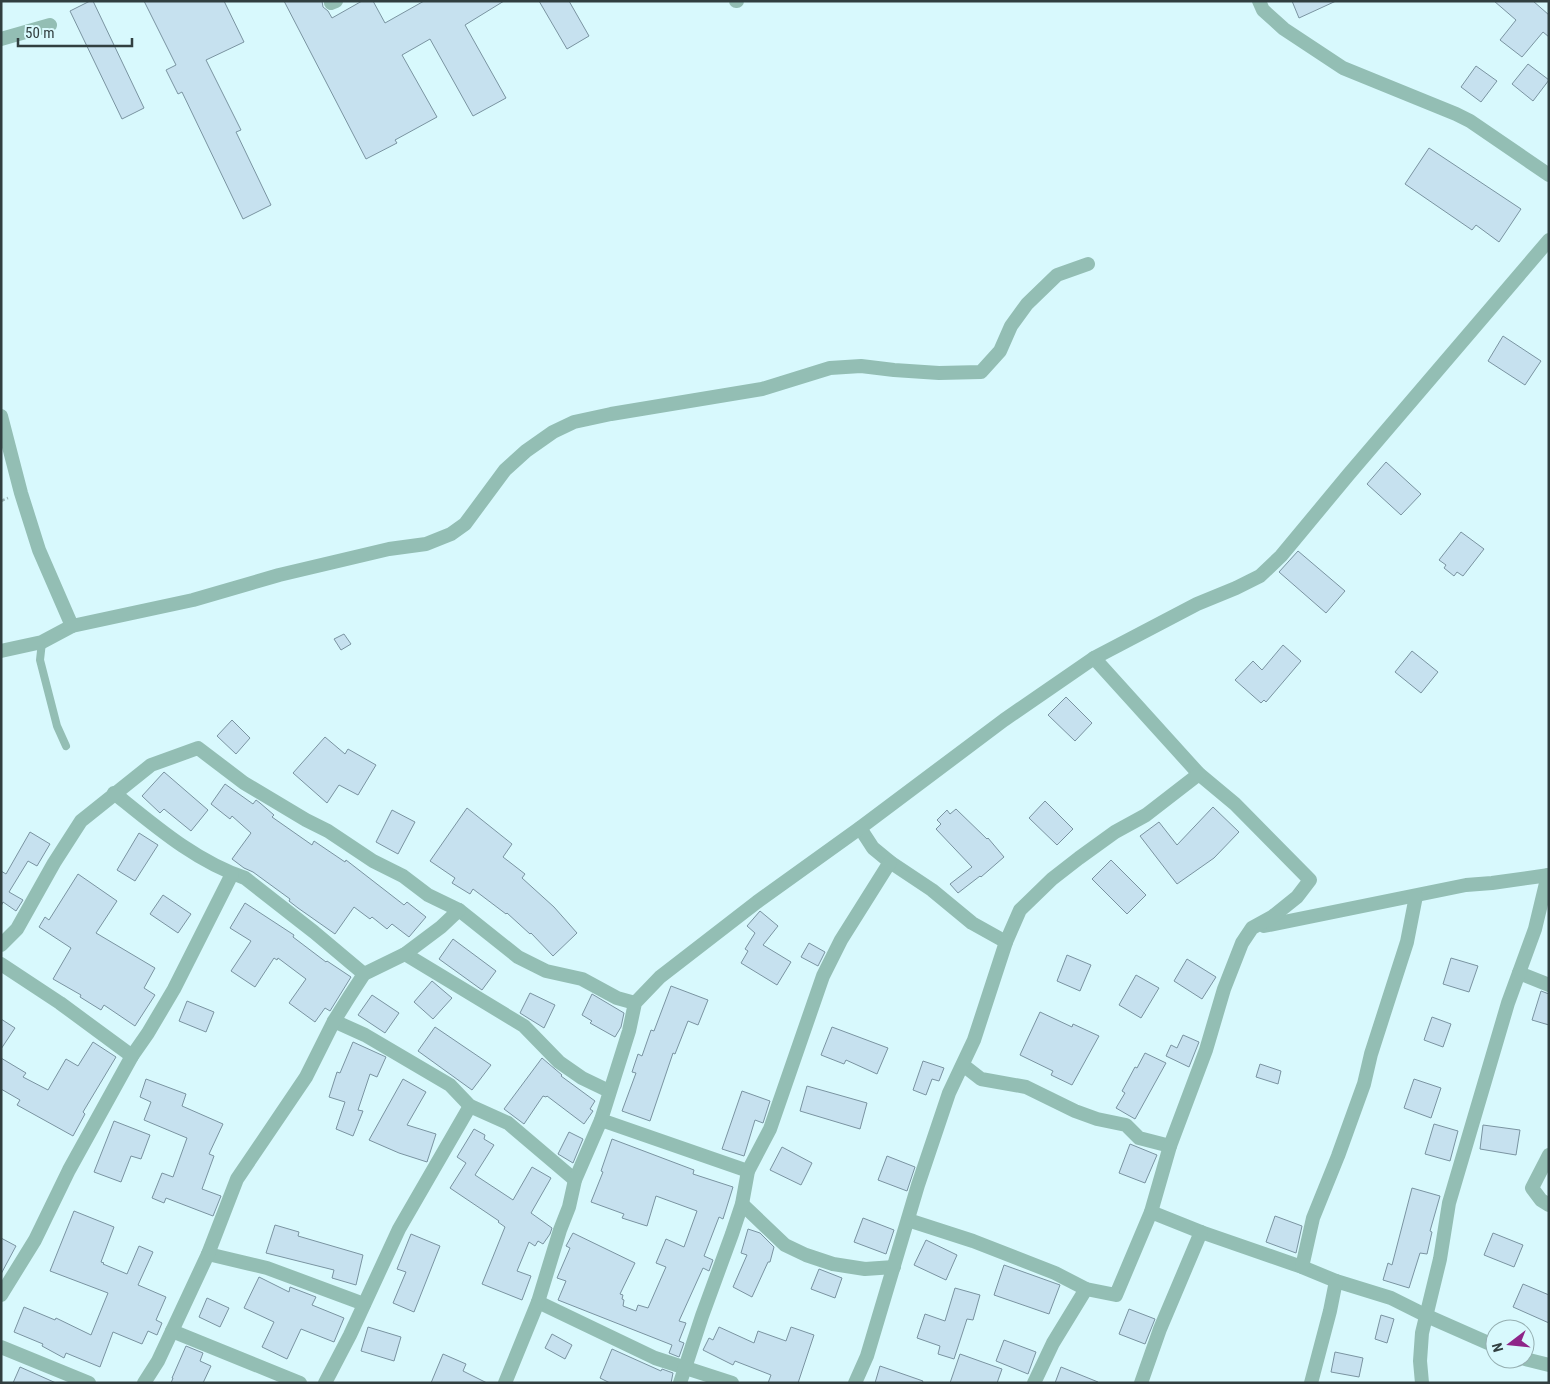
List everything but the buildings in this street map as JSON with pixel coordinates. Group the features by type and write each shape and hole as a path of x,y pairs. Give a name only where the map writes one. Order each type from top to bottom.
{"street":[{"path":"1259,1 1263,10 1284,30 1343,68 1456,114 1549,175"},
{"path":"1,39 50,25"},
{"path":"505,1383 538,1302 569,1207 575,1180 601,1120 629,1030 635,1003 660,977 757,902 860,828 1004,720 1094,658 1197,604 1260,576 1280,556 1549,240"},
{"path":"1,651 42,642 72,626 193,600 279,575 389,549 426,544 452,534 466,524 505,470 526,451 553,432 574,422 762,389 830,368 861,366 939,373 981,372 1000,351 1011,326 1027,304 1057,275 1088,264"},
{"path":"1,416 38,550 72,626"},
{"path":"908,1220 973,1241 1055,1273 1086,1288 1116,1295 1151,1212 1170,1146 1206,1050 1224,989 1242,943 1252,928 1272,917 1297,897 1310,880 1235,804 1199,774 1094,658"},
{"path":"1,945 17,929 54,863 81,821 151,765 198,748 244,782 306,820 328,831 373,861 403,876 428,895 459,910 518,957 546,971 582,979 617,998 635,1003"},
{"path":"855,1383 867,1356 949,1093 974,1040 1006,942 1020,910 1052,879 1115,832 1146,815 1199,774"},
{"path":"114,793 171,839 232,874 245,878 364,974"},
{"path":"860,828 874,848 890,862 932,890 972,923 1006,942"},
{"path":"680,1383 742,1204 748,1171 770,1130 823,976 841,940 890,862"},
{"path":"1,1295 34,1240 69,1170 132,1056 174,989 232,874"},
{"path":"1252,928 1466,885 1548,875 1535,929 1508,1004 1449,1203 1440,1259 1422,1333 1420,1361 1422,1383"},
{"path":"1302,1267 1313,1218 1364,1084 1374,1045 1407,942 1416,896"},
{"path":"144,1383 158,1361 208,1254 236,1179 306,1077 334,1021 364,974 405,954 441,927 459,910"},
{"path":"405,954 524,1026 559,1062 582,1078 609,1091"},
{"path":"1,964 60,1002 132,1056"},
{"path":"1519,973 1549,985"},
{"path":"334,1021 365,1035 450,1085 470,1106 508,1123 575,1180"},
{"path":"963,1065 981,1078 1026,1087 1090,1116 1126,1125 1139,1138 1170,1146"},
{"path":"325,1383 350,1335 399,1229 470,1106"},
{"path":"601,1120 748,1171"},
{"path":"1549,1154 1532,1188 1541,1200 1549,1205"},
{"path":"742,1204 785,1245 806,1255 833,1264 865,1269 894,1267"},
{"path":"1151,1212 1336,1281 1391,1298 1485,1342"},
{"path":"1142,1383 1160,1329 1201,1232"},
{"path":"208,1254 267,1268 364,1304"},
{"path":"1311,1383 1336,1281"},
{"path":"1034,1383 1052,1343 1086,1288"},
{"path":"538,1302 655,1358 732,1383"},
{"path":"172,1331 300,1383"},
{"path":"1,1347 89,1383"},
{"path":"1535,1362 1549,1365"}],"lane":[{"path":"42,642 40,660 57,726 66,746"}]}
